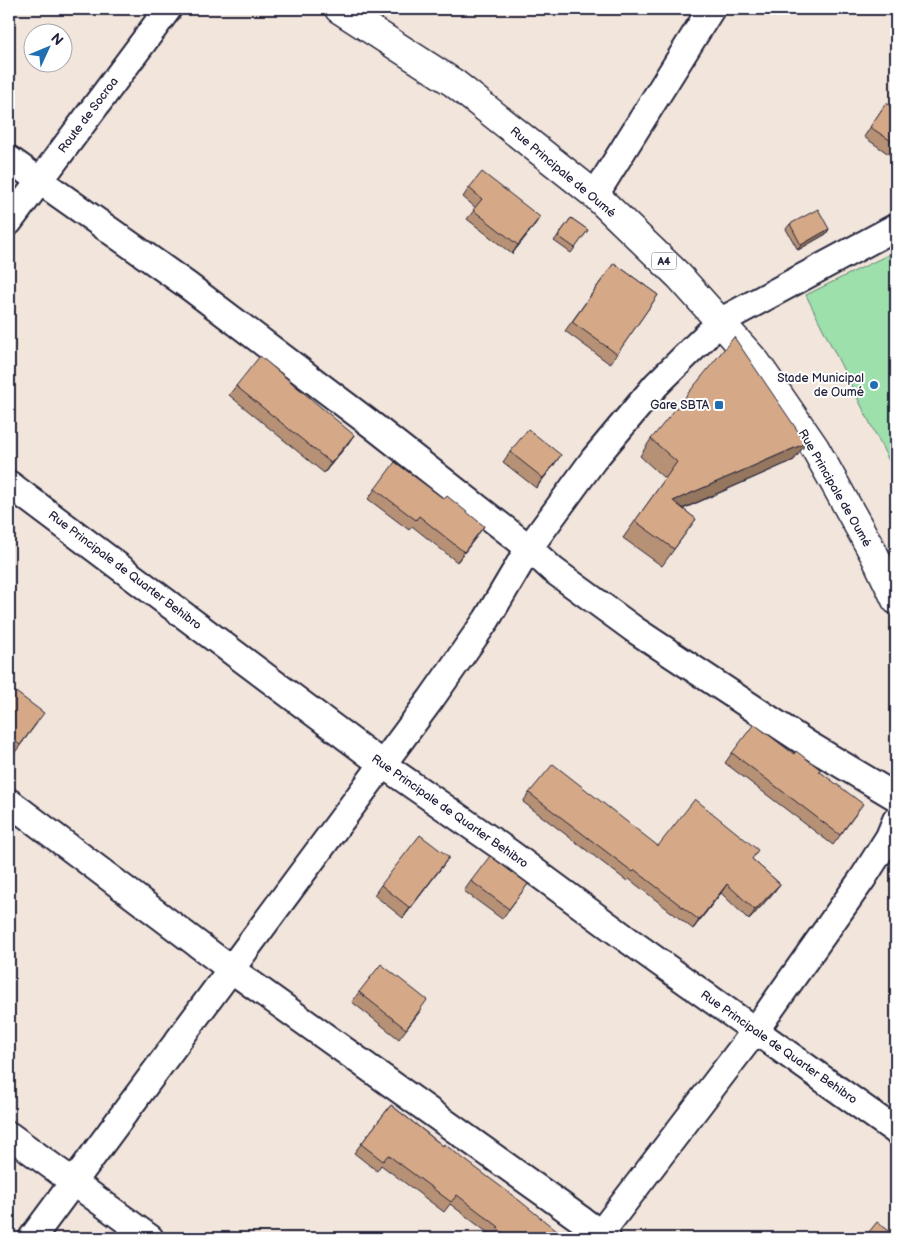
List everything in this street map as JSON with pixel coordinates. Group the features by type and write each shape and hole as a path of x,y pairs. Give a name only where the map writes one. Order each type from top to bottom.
{"main road":[{"name":"Rue Principale de Oumé","path":"339,9 454,83 595,195 680,276 756,362 815,448 896,600"}],"street":[{"name":"Route de Socroa","path":"9,222 168,9"},
{"path":"595,195 711,9"},
{"path":"9,158 187,285 372,425 529,548 568,581 635,630 809,745 896,797"},
{"path":"32,1238 431,699 487,619 529,548 594,459 656,385 721,322 896,227"},
{"name":"Rue Principale de Quarter Behibro","path":"9,484 382,764 510,853 896,1131"},
{"path":"9,802 232,970 601,1237 755,1031 863,878 889,837 896,820"},
{"path":"9,1135 150,1238"}],"green space":[{"name":"Stade Municipal de Oumé","path":"896,251 896,475 806,295"}],"building":[{"path":"886,103 896,110 896,144 870,127"},
{"path":"482,172 540,217 518,245 473,210 482,199 469,188"},
{"path":"818,209 829,229 801,245 790,224"},
{"path":"571,218 588,230 575,248 558,236"},
{"path":"614,263 658,295 617,354 572,322"},
{"name":"Gare SBTA","path":"734,337 806,443 673,501 696,519 674,549 635,521 677,462 651,439"},
{"path":"260,356 354,435 331,463 236,386"},
{"path":"528,429 561,455 543,478 510,452"},
{"path":"395,462 444,499 447,496 484,526 464,552 419,516 416,520 375,489"},
{"path":"9,687 44,713 20,745 9,736"},
{"path":"754,724 794,754 796,751 863,804 840,835 732,753"},
{"path":"553,764 658,846 695,799 758,850 752,859 780,884 755,910 727,884 699,920 635,870 633,872 529,793"},
{"path":"420,835 449,857 410,908 381,885"},
{"path":"490,856 528,884 509,909 471,881"},
{"path":"381,964 427,1000 406,1029 359,992"},
{"path":"391,1105 443,1146 444,1144 520,1201 563,1236 561,1238 510,1238 497,1228 499,1227 457,1195 451,1202 388,1155 383,1161 361,1144"},
{"path":"877,1222 896,1236 896,1238 864,1238"}],"place":[{"name":"Stade Municipal de Oumé","path":"874,385"},
{"name":"Gare SBTA","path":"719,405"}]}
